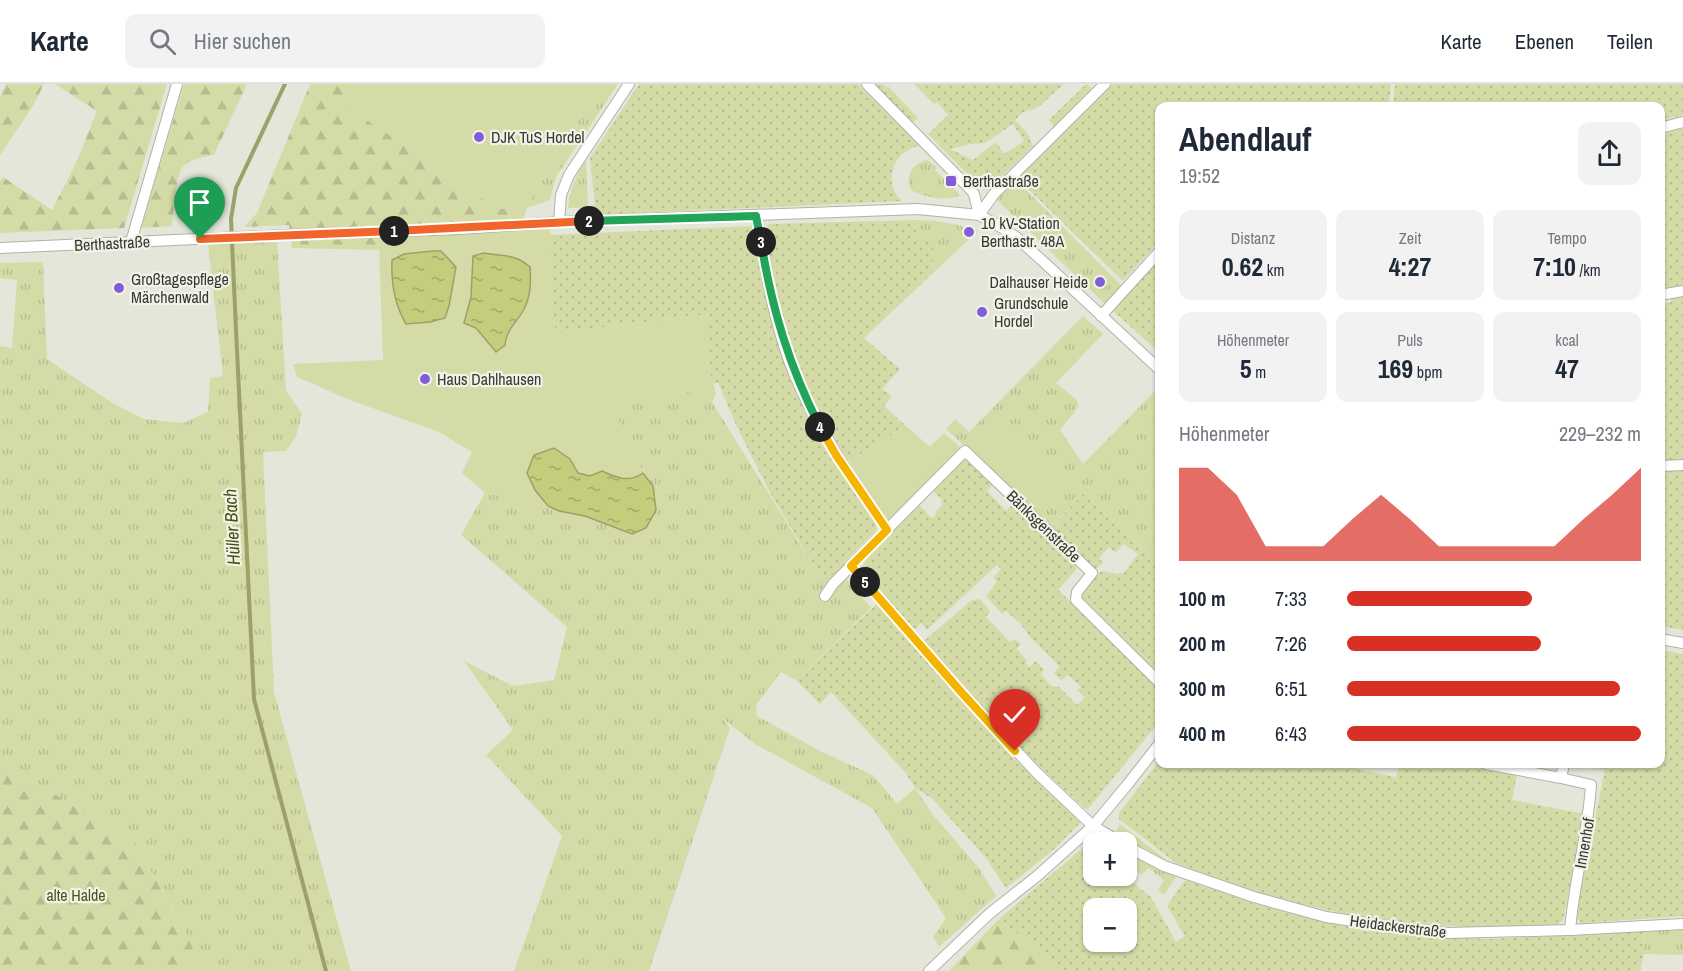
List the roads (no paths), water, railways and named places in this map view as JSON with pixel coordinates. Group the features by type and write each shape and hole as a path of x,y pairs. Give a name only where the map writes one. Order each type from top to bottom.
{"street":[{"path":"131,242 177,84"},
{"path":"559,222 561,195 569,175 629,84"},
{"path":"867,84 970,189 974,194 978,215 1016,237 1155,365"},
{"path":"978,215 994,194 1105,84"},
{"path":"1665,127 1683,122"},
{"name":"Berthastraße","path":"0,248 461,229 559,222 918,209 978,215"},
{"path":"756,216 774,309 794,374 828,441 887,530 833,584 825,596"},
{"path":"1101,316 1155,257"},
{"path":"1665,293 1683,291"},
{"name":"Bänksgenstraße","path":"887,530 965,451 1092,573 1077,592 1076,600 1155,678"},
{"path":"1665,466 1683,465"},
{"path":"851,566 990,725 1036,773 1093,826 1103,832"},
{"path":"1665,640 1683,643"},
{"path":"929,971 989,914 1036,877 1093,826 1155,749"},
{"name":"Innenhof","path":"1507,768 1591,785 1589,815 1571,909 1570,930"},
{"path":"1561,778 1563,768"},
{"name":"Heidackerstraße","path":"1137,852 1184,873 1254,897 1326,917 1448,933 1683,924"}],"water":[{"path":"441,251 456,267 445,318 406,324 394,293 392,260 404,254"},
{"path":"484,253 514,257 530,267 530,289 526,306 509,331 505,345 496,352 476,328 464,323 471,297 473,256"},
{"path":"554,448 570,459 578,473 590,476 602,471 628,479 643,473 653,486 656,510 646,528 632,534 585,516 559,511 548,506 535,490 527,473 534,455"}],"waterway":[{"name":"Hüller Bach","path":"285,84 236,188 231,219 236,330 254,699 326,971"}],"place":[{"name":"DJK TuS Hordel","path":"479,137"},
{"name":"Berthastraße","path":"951,181"},
{"name":"10 kV-Station Berthastr. 48A","path":"969,232"},
{"name":"Dalhauser Heide","path":"1100,282"},
{"name":"Großtagespflege Märchenwald","path":"119,288"},
{"name":"Grundschule Hordel","path":"982,312"},
{"name":"Haus Dahlhausen","path":"425,379"}],"park label":[{"name":"alte Halde","path":"76,895"}]}
